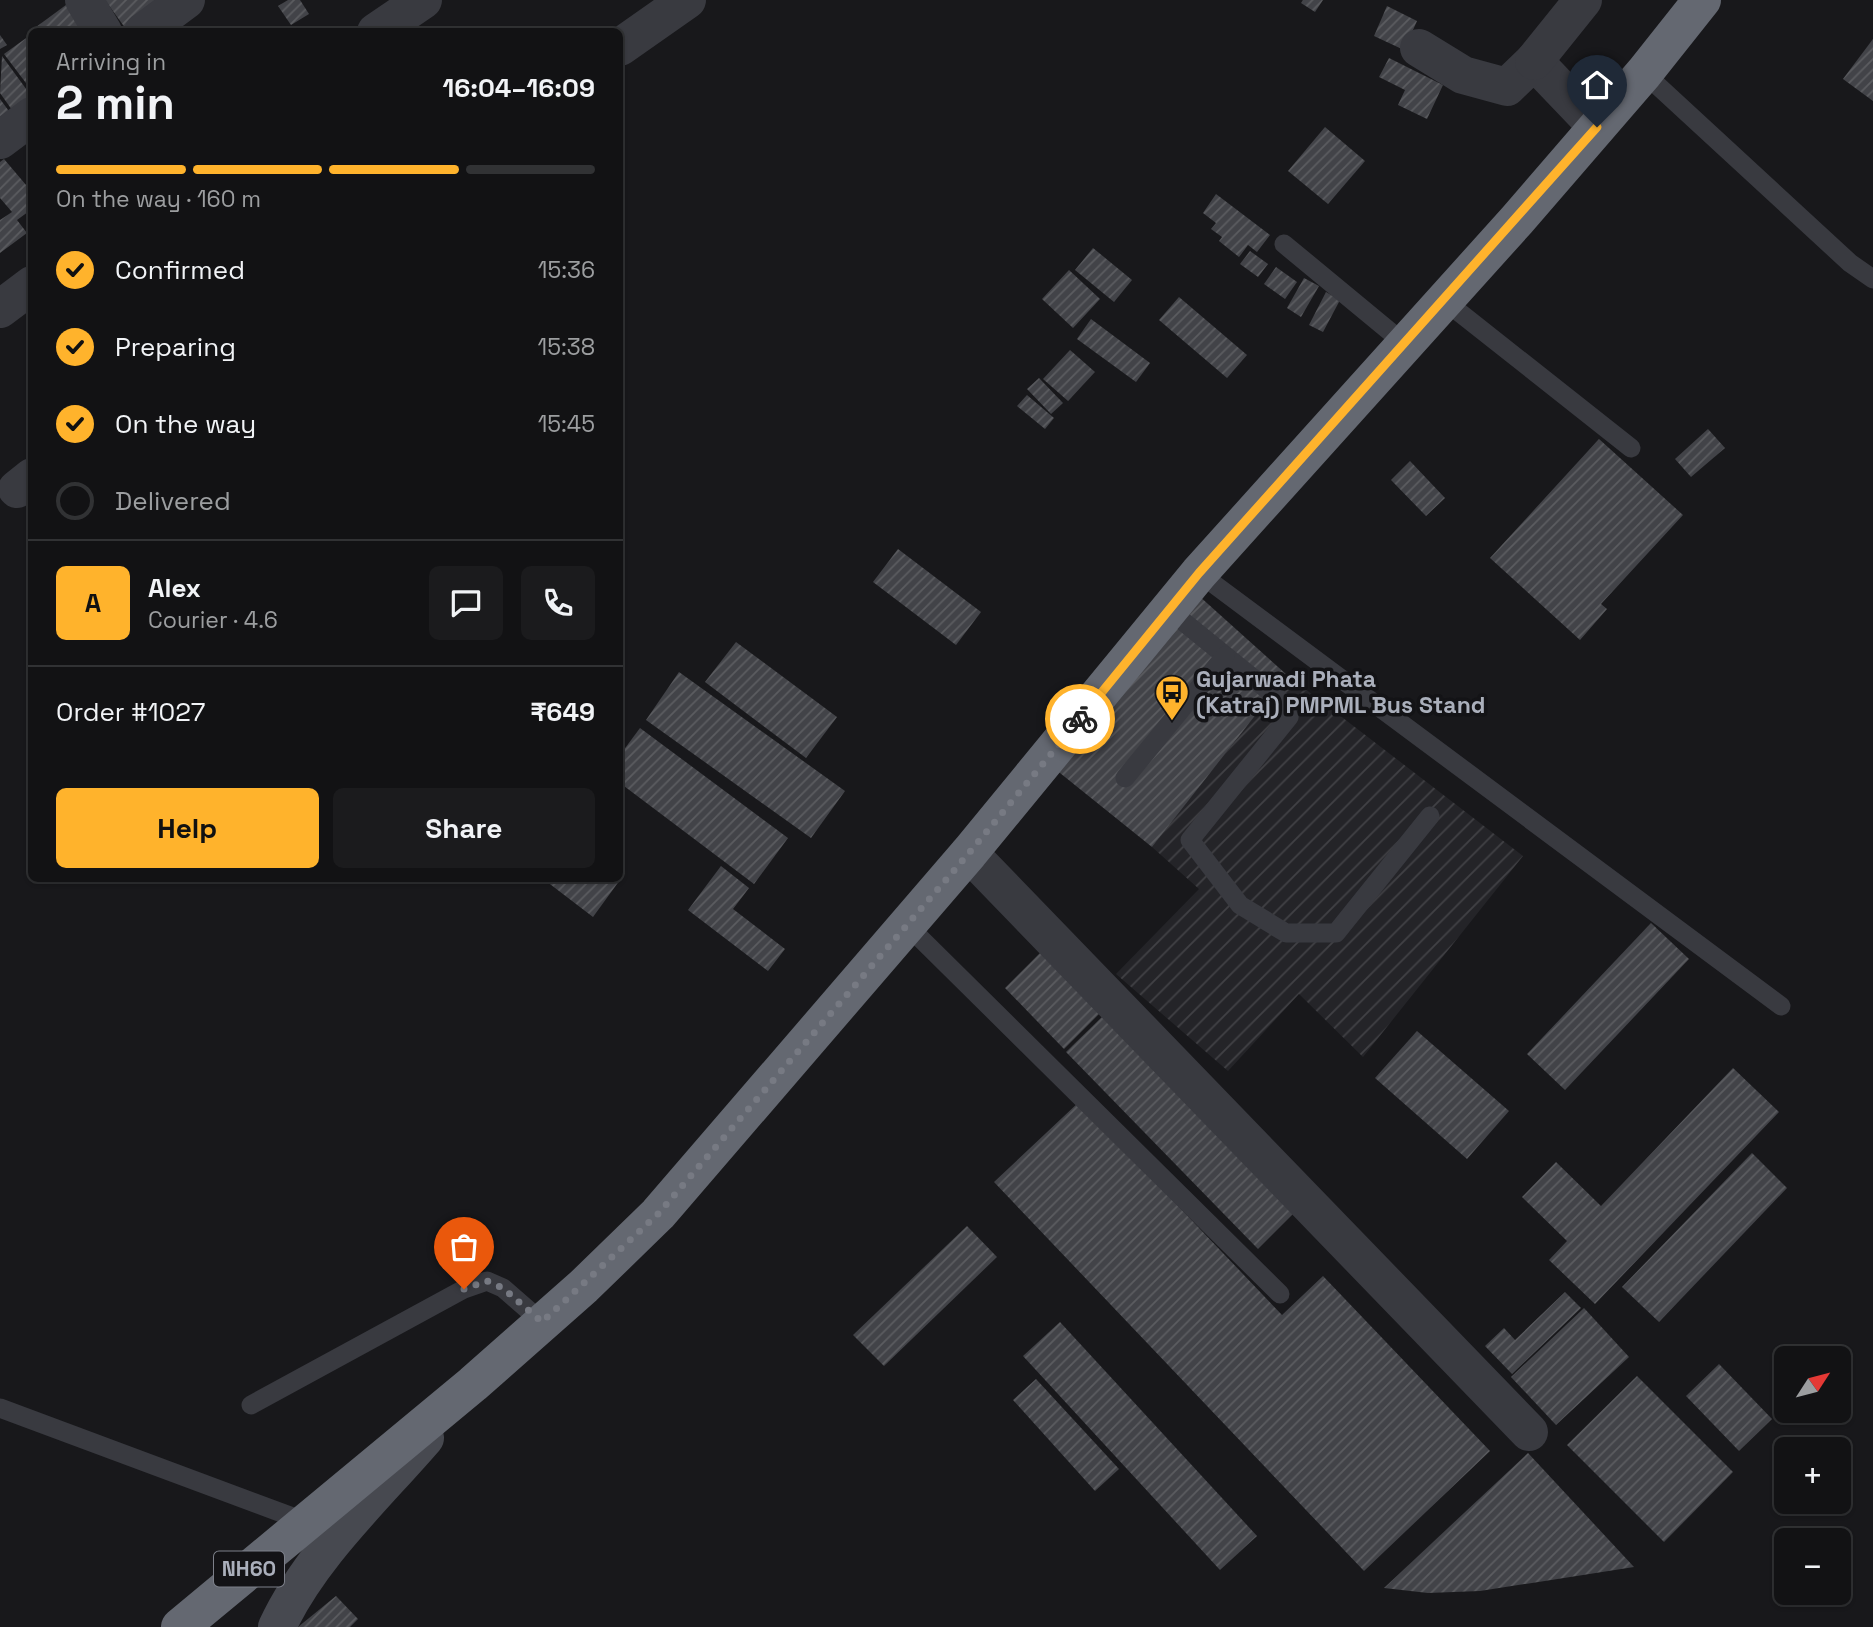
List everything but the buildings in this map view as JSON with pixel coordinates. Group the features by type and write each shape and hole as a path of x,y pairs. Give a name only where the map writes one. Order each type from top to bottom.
{"highway":[{"name":"NH60","path":"192,1624 306,1522 472,1384 658,1214 969,853 1199,573 1597,127 1702,0"}],"street":[{"path":"84,0 101,28"},
{"path":"149,28 186,0"},
{"path":"382,28 423,0"},
{"path":"623,45 687,0"},
{"path":"1419,48 1462,75 1507,87 1534,61 1583,0"},
{"path":"1534,61 1597,127"},
{"path":"0,140 28,119"},
{"path":"0,309 28,288"},
{"path":"969,853 1529,1432"},
{"path":"277,1627 290,1599 340,1535 472,1384"}],"lane":[{"path":"1644,73 1850,262 1873,279"},
{"path":"1284,244 1405,344"},
{"path":"1444,300 1631,448"},
{"path":"1199,573 1781,1006"},
{"path":"1169,610 1280,700 1289,717 1190,840 1240,905 1286,933 1336,933 1430,816"},
{"path":"1125,778 1225,656"},
{"path":"906,925 1280,1294"},
{"path":"251,1405 464,1289 487,1281 503,1288 542,1322"},
{"path":"0,1408 306,1522"}],"shaded area":[{"path":"1287,675 1523,856 1363,1057 1299,994 1228,1071 1116,974 1199,889 1152,847"}],"way so far":[{"path":"464,1289 487,1281 503,1288 542,1322 584,1286 658,1214 969,853 1080,719"}],"place":[{"name":"Gujarwadi Phata (Katraj) PMPML Bus Stand","path":"1172,722"}],"route":[{"path":"1080,719 1199,573 1517,220 1597,127"}]}
